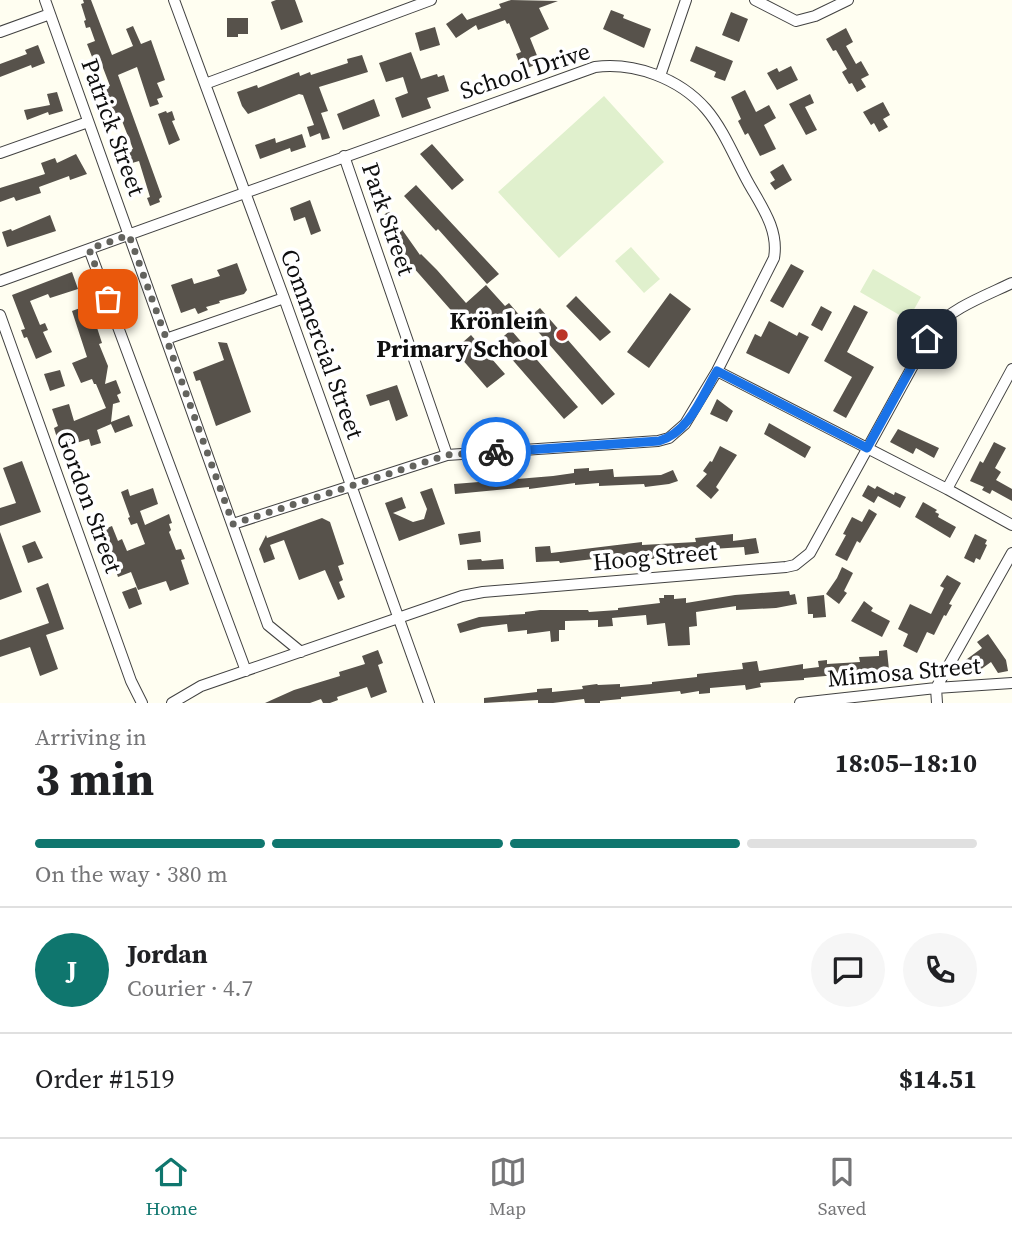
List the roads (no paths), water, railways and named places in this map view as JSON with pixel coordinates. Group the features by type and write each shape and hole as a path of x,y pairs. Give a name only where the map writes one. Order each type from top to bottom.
{"street":[{"name":"Patrick Street","path":"45,0 268,625 301,652"},
{"name":"Commercial Street","path":"174,0 429,703"},
{"path":"205,84 431,0"},
{"path":"660,76 686,0"},
{"path":"755,0 796,20 815,16 848,0"},
{"path":"0,32 50,14"},
{"name":"School Drive","path":"0,281 585,69 622,66 660,76 687,92 713,119 770,222 776,248 774,258 717,371 685,424 669,438 659,441 447,455 233,524"},
{"path":"0,153 88,122"},
{"name":"Park Street","path":"344,156 447,455"},
{"path":"89,249 246,671"},
{"name":"Hoog Street","path":"172,703 201,686 462,596 483,592 786,568 795,565 810,552 937,324 1012,283"},
{"path":"166,339 284,298"},
{"name":"Gordon Street","path":"0,315 131,681 142,703"},
{"path":"947,489 1012,369"},
{"path":"717,371 947,489 1012,526"},
{"path":"937,703 936,688 1012,554"},
{"name":"Mimosa Street","path":"800,703 936,688 1012,683"}],"place":[{"name":"Krönlein Primary School","path":"562,335"}]}
